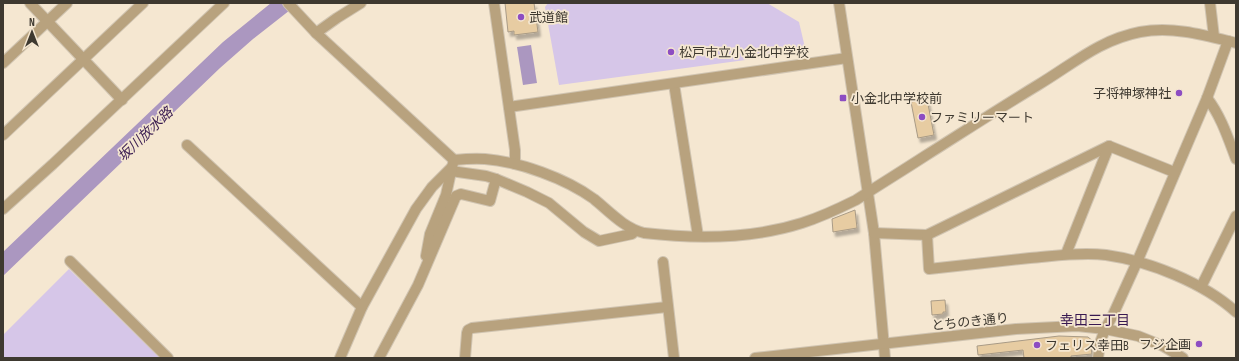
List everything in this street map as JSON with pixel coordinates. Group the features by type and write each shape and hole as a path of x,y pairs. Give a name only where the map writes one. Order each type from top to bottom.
{"street":[{"path":"30,3 122,100"},
{"path":"3,63 67,3"},
{"path":"3,135 143,3"},
{"path":"3,209 122,100 224,3"},
{"path":"288,3 314,31 453,166 496,179 549,203 598,242 632,234 635,231"},
{"path":"314,31 361,3"},
{"path":"494,3 515,150 515,164"},
{"path":"840,3 874,233 885,358"},
{"path":"1210,3 1214,37"},
{"path":"340,358 362,307 416,209 432,187 453,166 484,159 515,164 544,174 594,199 624,224 635,231 660,235 716,237 758,233 808,221 856,200 1095,48 1126,36 1157,30 1188,32 1232,42 1174,172 1137,262 1105,329 1100,343 1098,358"},
{"path":"509,107 847,58"},
{"path":"674,84 698,236"},
{"path":"1207,98 1214,107 1220,119 1236,159"},
{"path":"187,145 362,307"},
{"path":"874,233 927,235 1109,146 1174,172"},
{"path":"1066,254 1109,146"},
{"path":"425,268 430,234 446,195 453,166"},
{"path":"380,358 418,284 456,196 461,194 490,201 496,179"},
{"path":"1201,287 1236,216"},
{"path":"927,235 930,269 1066,254 1106,255 1137,262 1176,275 1201,287 1236,312"},
{"path":"70,261 168,358"},
{"path":"663,262 674,358"},
{"path":"465,358 467,333 468,330 472,328 667,307"},
{"name":"とちのき通り","path":"755,358 1016,329 1077,326 1105,329 1138,336 1163,346 1183,358"}],"shaded area":[{"name":"松戸市立小金北中学校","path":"548,3 767,3 799,22 806,52 559,85 545,7"},
{"path":"69,269 160,358 3,358 3,335"}],"water":[{"name":"坂川放水路","path":"271,3 299,3 253,39 220,68 3,276 3,252 223,42"},
{"path":"531,45 537,83 523,85 517,47"}],"building":[{"name":"武道館","path":"505,3 534,3 538,32 514,35 514,31 508,32"},
{"path":"927,99 934,135 918,138 911,102"},
{"path":"855,210 857,228 833,232 832,219"},
{"path":"945,300 946,312 943,312 943,314 932,315 931,301"},
{"path":"1059,336 1088,337 1094,342 1093,348 1091,348 1092,354 1071,356 1071,358 1024,358 1023,350 978,355 977,346"}],"place":[{"name":"武道館","path":"521,17"},
{"name":"松戸市立小金北中学校","path":"671,52"},
{"name":"子将神塚神社","path":"1179,93"},
{"name":"小金北中学校前","path":"843,98"},
{"name":"ファミリーマート","path":"922,117"},
{"name":"フジ企画","path":"1199,344"},
{"name":"フェリス幸田B","path":"1037,345"}],"district":[{"name":"幸田三丁目","path":"1095,320"}]}
